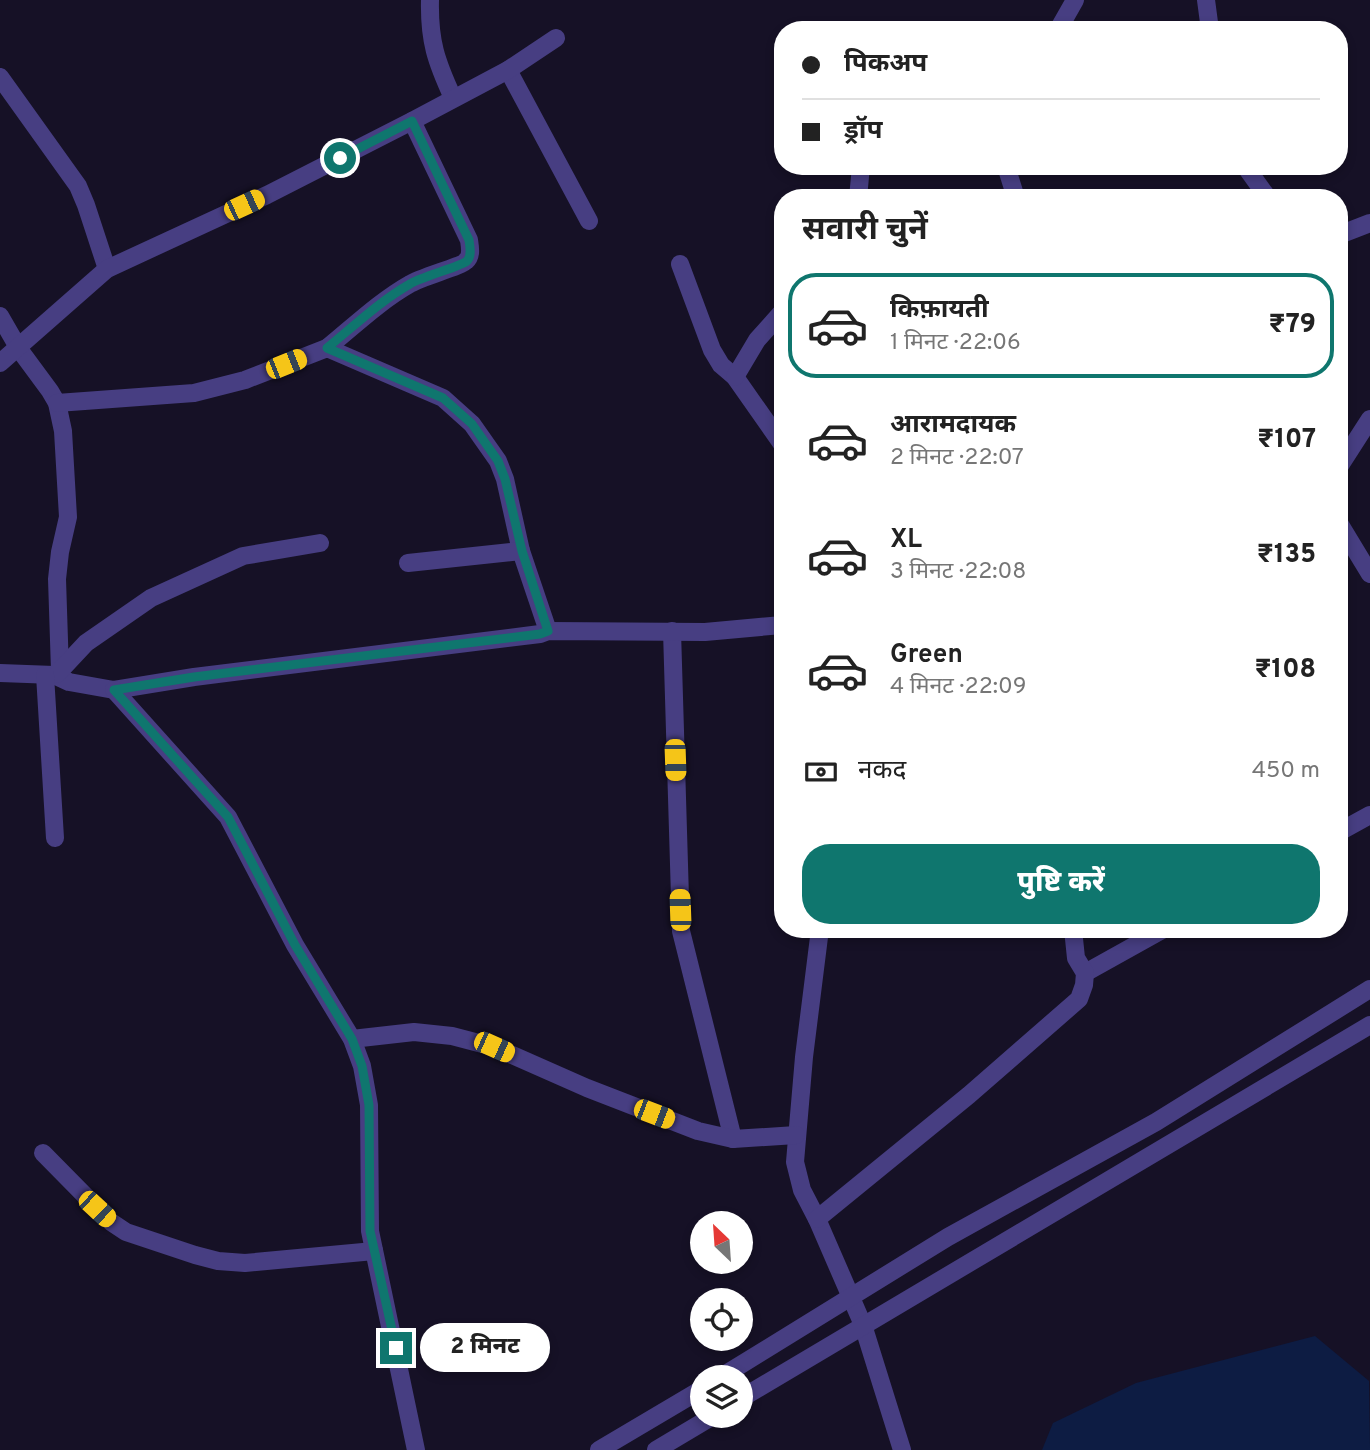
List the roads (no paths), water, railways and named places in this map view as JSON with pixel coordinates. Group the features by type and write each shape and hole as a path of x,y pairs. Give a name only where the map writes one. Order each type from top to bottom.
{"street":[{"path":"430,0 429,26 434,54 453,98"},
{"path":"1063,21 1075,0"},
{"path":"1206,0 1209,21"},
{"path":"0,363 107,270 267,195 412,121 508,70 556,38"},
{"path":"508,70 589,221"},
{"path":"0,77 78,186 107,270"},
{"path":"57,403 194,393 244,380 327,348 391,295 433,273 467,261 471,253 469,240 412,121"},
{"path":"1348,232 1370,223"},
{"path":"680,264 712,350 721,365 735,377 774,433"},
{"path":"0,316 19,349 57,403 66,452 68,517 57,579 53,674 55,838"},
{"path":"735,377 757,340 774,321"},
{"path":"327,348 443,398 472,424 498,461 505,479 522,551 548,631"},
{"path":"1348,453 1370,419"},
{"path":"1348,538 1370,574"},
{"path":"53,674 86,643 151,598 243,556 320,543"},
{"path":"408,563 522,551"},
{"path":"0,673 53,674 69,682 114,690 194,677 548,631 705,632 774,626"},
{"path":"672,631 681,931 733,1139"},
{"path":"114,690 228,817 295,945 352,1039 362,1066 369,1105 370,1231 388,1306 416,1450"},
{"path":"1348,827 1370,815"},
{"path":"819,938 795,1162 802,1190 863,1325 902,1450"},
{"path":"817,1219 969,1095 1079,999 1084,973 1076,958 1074,938"},
{"path":"1084,973 1148,938"},
{"path":"740,1365 948,1237 1156,1122 1370,989"},
{"path":"753,1391 1370,1025"},
{"path":"352,1039 414,1032 453,1036 494,1047 587,1088 698,1130 733,1139 796,1135"},
{"path":"43,1153 111,1222 126,1232 195,1255 218,1261 246,1263 374,1251"},
{"path":"599,1450 690,1396"},
{"path":"656,1450 693,1428"}],"water":[{"path":"1315,1336 1369,1381 1370,1450 1042,1450 1053,1423 1136,1383"}]}
